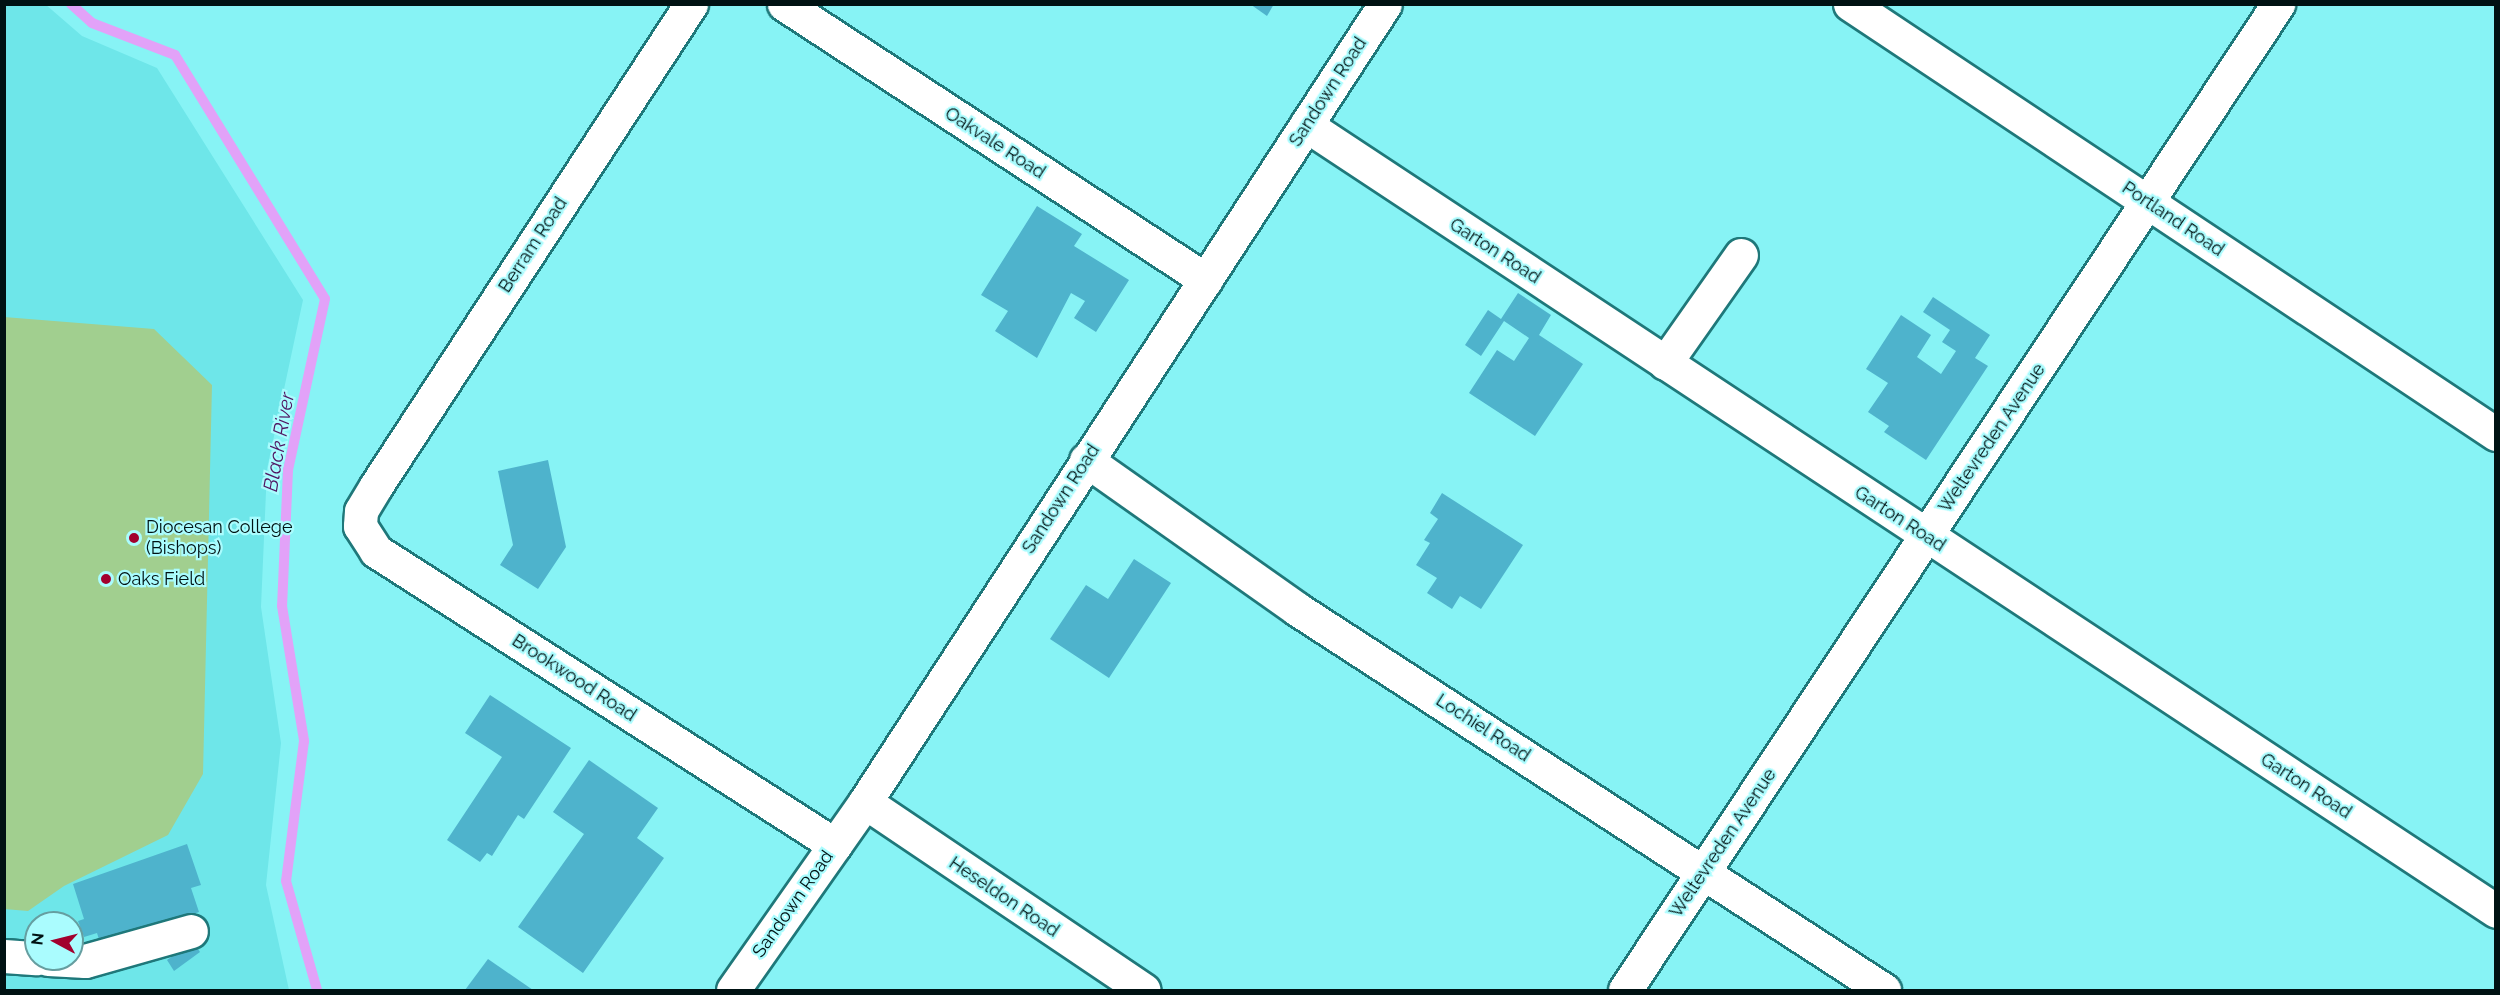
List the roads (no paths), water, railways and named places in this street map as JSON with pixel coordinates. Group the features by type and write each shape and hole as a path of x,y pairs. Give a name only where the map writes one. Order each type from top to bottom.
{"street":[{"name":"Berram Road","path":"375,486 691,4"},
{"name":"Oakvale Road","path":"784,4 1206,280"},
{"name":"Sandown Road","path":"733,990 865,802 1385,4"},
{"name":"Portland Road","path":"1850,4 2496,434"},
{"name":"Weltevreden Avenue","path":"1625,990 2278,4"},
{"name":"Garton Road","path":"1306,125 2496,911"},
{"path":"1665,363 1741,255"},
{"name":"Lochiel Road","path":"1086,460 1298,609 1705,871 1884,990"},
{"name":"Brookwood Road","path":"375,486 361,511 360,526 376,551 835,845"},
{"name":"Heseldon Road","path":"865,802 1144,990"},
{"path":"84,961 191,931"},
{"path":"4,956 24,957"}],"waterway":[{"name":"Black River","path":"71,4 92,23 175,55 325,299 288,470 282,606 304,741 286,881 317,990"}],"place":[{"name":"Diocesan College (Bishops)","path":"134,538"},
{"name":"Oaks Field","path":"106,579"}]}
